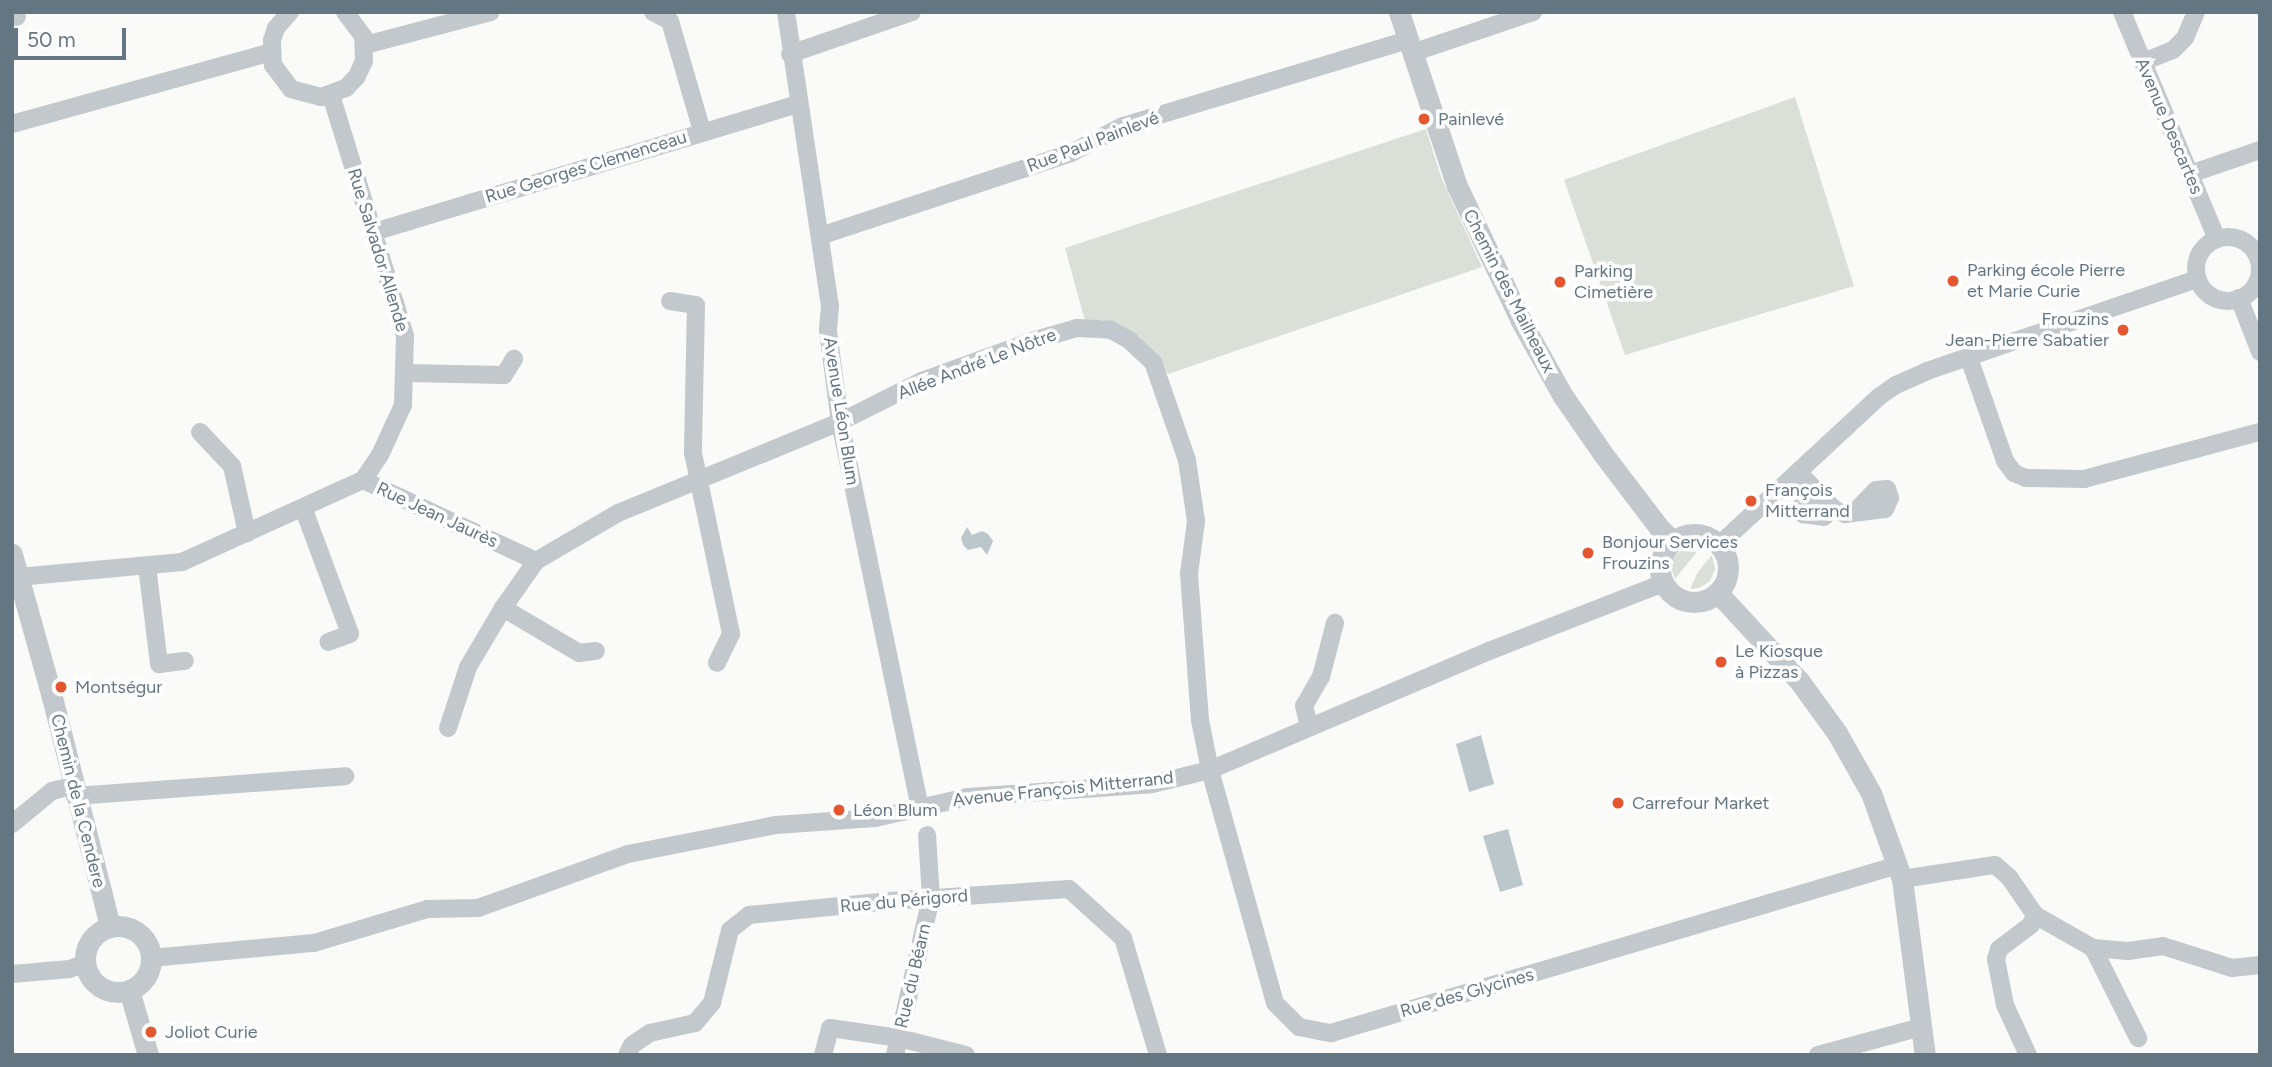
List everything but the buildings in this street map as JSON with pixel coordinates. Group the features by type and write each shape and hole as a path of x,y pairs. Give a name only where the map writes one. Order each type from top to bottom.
{"street":[{"path":"290,12 276,28 271,52 277,74 291,89 310,97 331,95 346,88 357,76 364,61 365,45 358,25 345,12"},
{"path":"365,45 491,12"},
{"path":"653,12 670,21 702,131"},
{"name":"Avenue Léon Blum","path":"786,12 790,54 820,236 840,422 920,807"},
{"path":"790,54 912,12"},
{"name":"Chemin des Mailheaux","path":"1399,12 1457,186 1521,321 1563,396 1602,454 1661,530 1673,541"},
{"name":"Rue Paul Painlevé","path":"820,236 1071,153 1123,126 1533,12"},
{"name":"Avenue Descartes","path":"2122,12 2217,239"},
{"path":"2143,62 2173,50 2185,38 2196,12"},
{"path":"12,124 271,52"},
{"name":"Rue Salvador Allende","path":"331,95 405,336 403,405 380,455 363,480"},
{"name":"Rue Georges Clemenceau","path":"374,232 798,103"},
{"path":"2190,174 2260,150"},
{"path":"2227,237 2246,243 2259,259 2257,283 2239,298 2214,297 2198,279 2197,260 2208,244 2217,239 2227,237"},
{"path":"1719,545 1880,396 1896,385 2198,279"},
{"path":"2239,298 2260,352"},
{"path":"670,301 696,305 693,453 731,634 717,663"},
{"name":"Allée André Le Nôtre","path":"840,422 922,381 1032,341 1077,328 1111,330 1143,351 1160,378 1187,460 1196,521 1189,574 1196,699 1210,770"},
{"path":"1969,358 2005,461 2014,472 2026,478 2084,479 2260,432"},
{"path":"405,373 504,375 514,359"},
{"path":"448,728 468,667 503,608 536,561 618,513 840,422"},
{"path":"200,432 232,466 247,533"},
{"path":"1798,472 1833,508 1845,514 1854,513"},
{"name":"Rue Jean Jaurès","path":"18,577 182,562 304,510 363,480 536,561"},
{"path":"1816,491 1800,509 1803,514 1824,517 1833,508"},
{"path":"304,510 350,634 328,642"},
{"path":"1699,535 1719,545 1726,556 1728,569 1725,582 1718,593 1709,599 1687,602 1669,592 1663,583 1661,560 1673,541 1699,535"},
{"name":"Chemin de la Cendere","path":"12,554 52,697 110,927"},
{"path":"147,566 159,663 185,661"},
{"name":"Avenue François Mitterrand","path":"151,958 314,943 427,909 478,908 628,854 776,825 875,818 968,797 1152,784 1210,770 1489,651 1663,583"},
{"path":"1718,593 1800,682 1837,733 1871,793 1900,872 1925,1055"},
{"path":"503,608 579,653 596,651"},
{"path":"1309,727 1304,706 1321,677 1335,623"},
{"name":"Rue des Glycines","path":"1210,770 1275,1003 1299,1027 1331,1033 1900,872 1996,865 2009,877 2035,915"},
{"path":"12,824 52,791 345,776"},
{"name":"Rue du Béarn","path":"897,1046 931,898 928,835"},
{"name":"Rue du Périgord","path":"627,1055 632,1045 650,1033 695,1023 712,1003 730,930 750,915 931,898 1069,889 1123,938 1158,1055"},
{"path":"2028,1055 2005,1005 1996,959 1999,949 2024,932 2035,915 2093,948 2128,951 2163,946 2232,968 2260,965"},
{"path":"110,927 127,927 141,935 151,958 145,978 129,990 120,992 101,988 93,981 85,963 91,940 110,927"},
{"path":"2093,948 2138,1038"},
{"path":"12,974 70,969 85,963"},
{"path":"129,990 148,1055"},
{"path":"1818,1055 1921,1027"},
{"path":"823,1055 830,1028 897,1046 966,1055"}],"shaded area":[{"path":"1795,97 1854,286 1625,355 1564,180"},
{"path":"1426,129 1441,177 1482,267 1168,374 1151,349 1118,327 1104,320 1085,321 1065,248"},
{"path":"967,527 972,535 982,531 993,541 987,555 981,547 968,550 963,545 961,538"},
{"path":"1690,545 1697,545 1696,553 1675,579 1671,568 1674,556"},
{"path":"1712,555 1715,569 1710,581 1699,588 1690,589 1698,572"},
{"path":"1481,735 1494,784 1469,792 1456,744"},
{"path":"1508,829 1523,885 1500,892 1483,836"}],"place":[{"name":"Painlevé","path":"1424,119"},
{"name":"Parking école Pierre et Marie Curie","path":"1953,281"},
{"name":"Parking Cimetière","path":"1560,282"},
{"name":"Frouzins Jean-Pierre Sabatier","path":"2123,330"},
{"name":"François Mitterrand","path":"1751,501"},
{"name":"Bonjour Services Frouzins","path":"1588,553"},
{"name":"Le Kiosque à Pizzas","path":"1721,662"},
{"name":"Montségur","path":"61,687"},
{"name":"Carrefour Market","path":"1618,803"},
{"name":"Léon Blum","path":"839,810"},
{"name":"Joliot Curie","path":"151,1032"}]}
